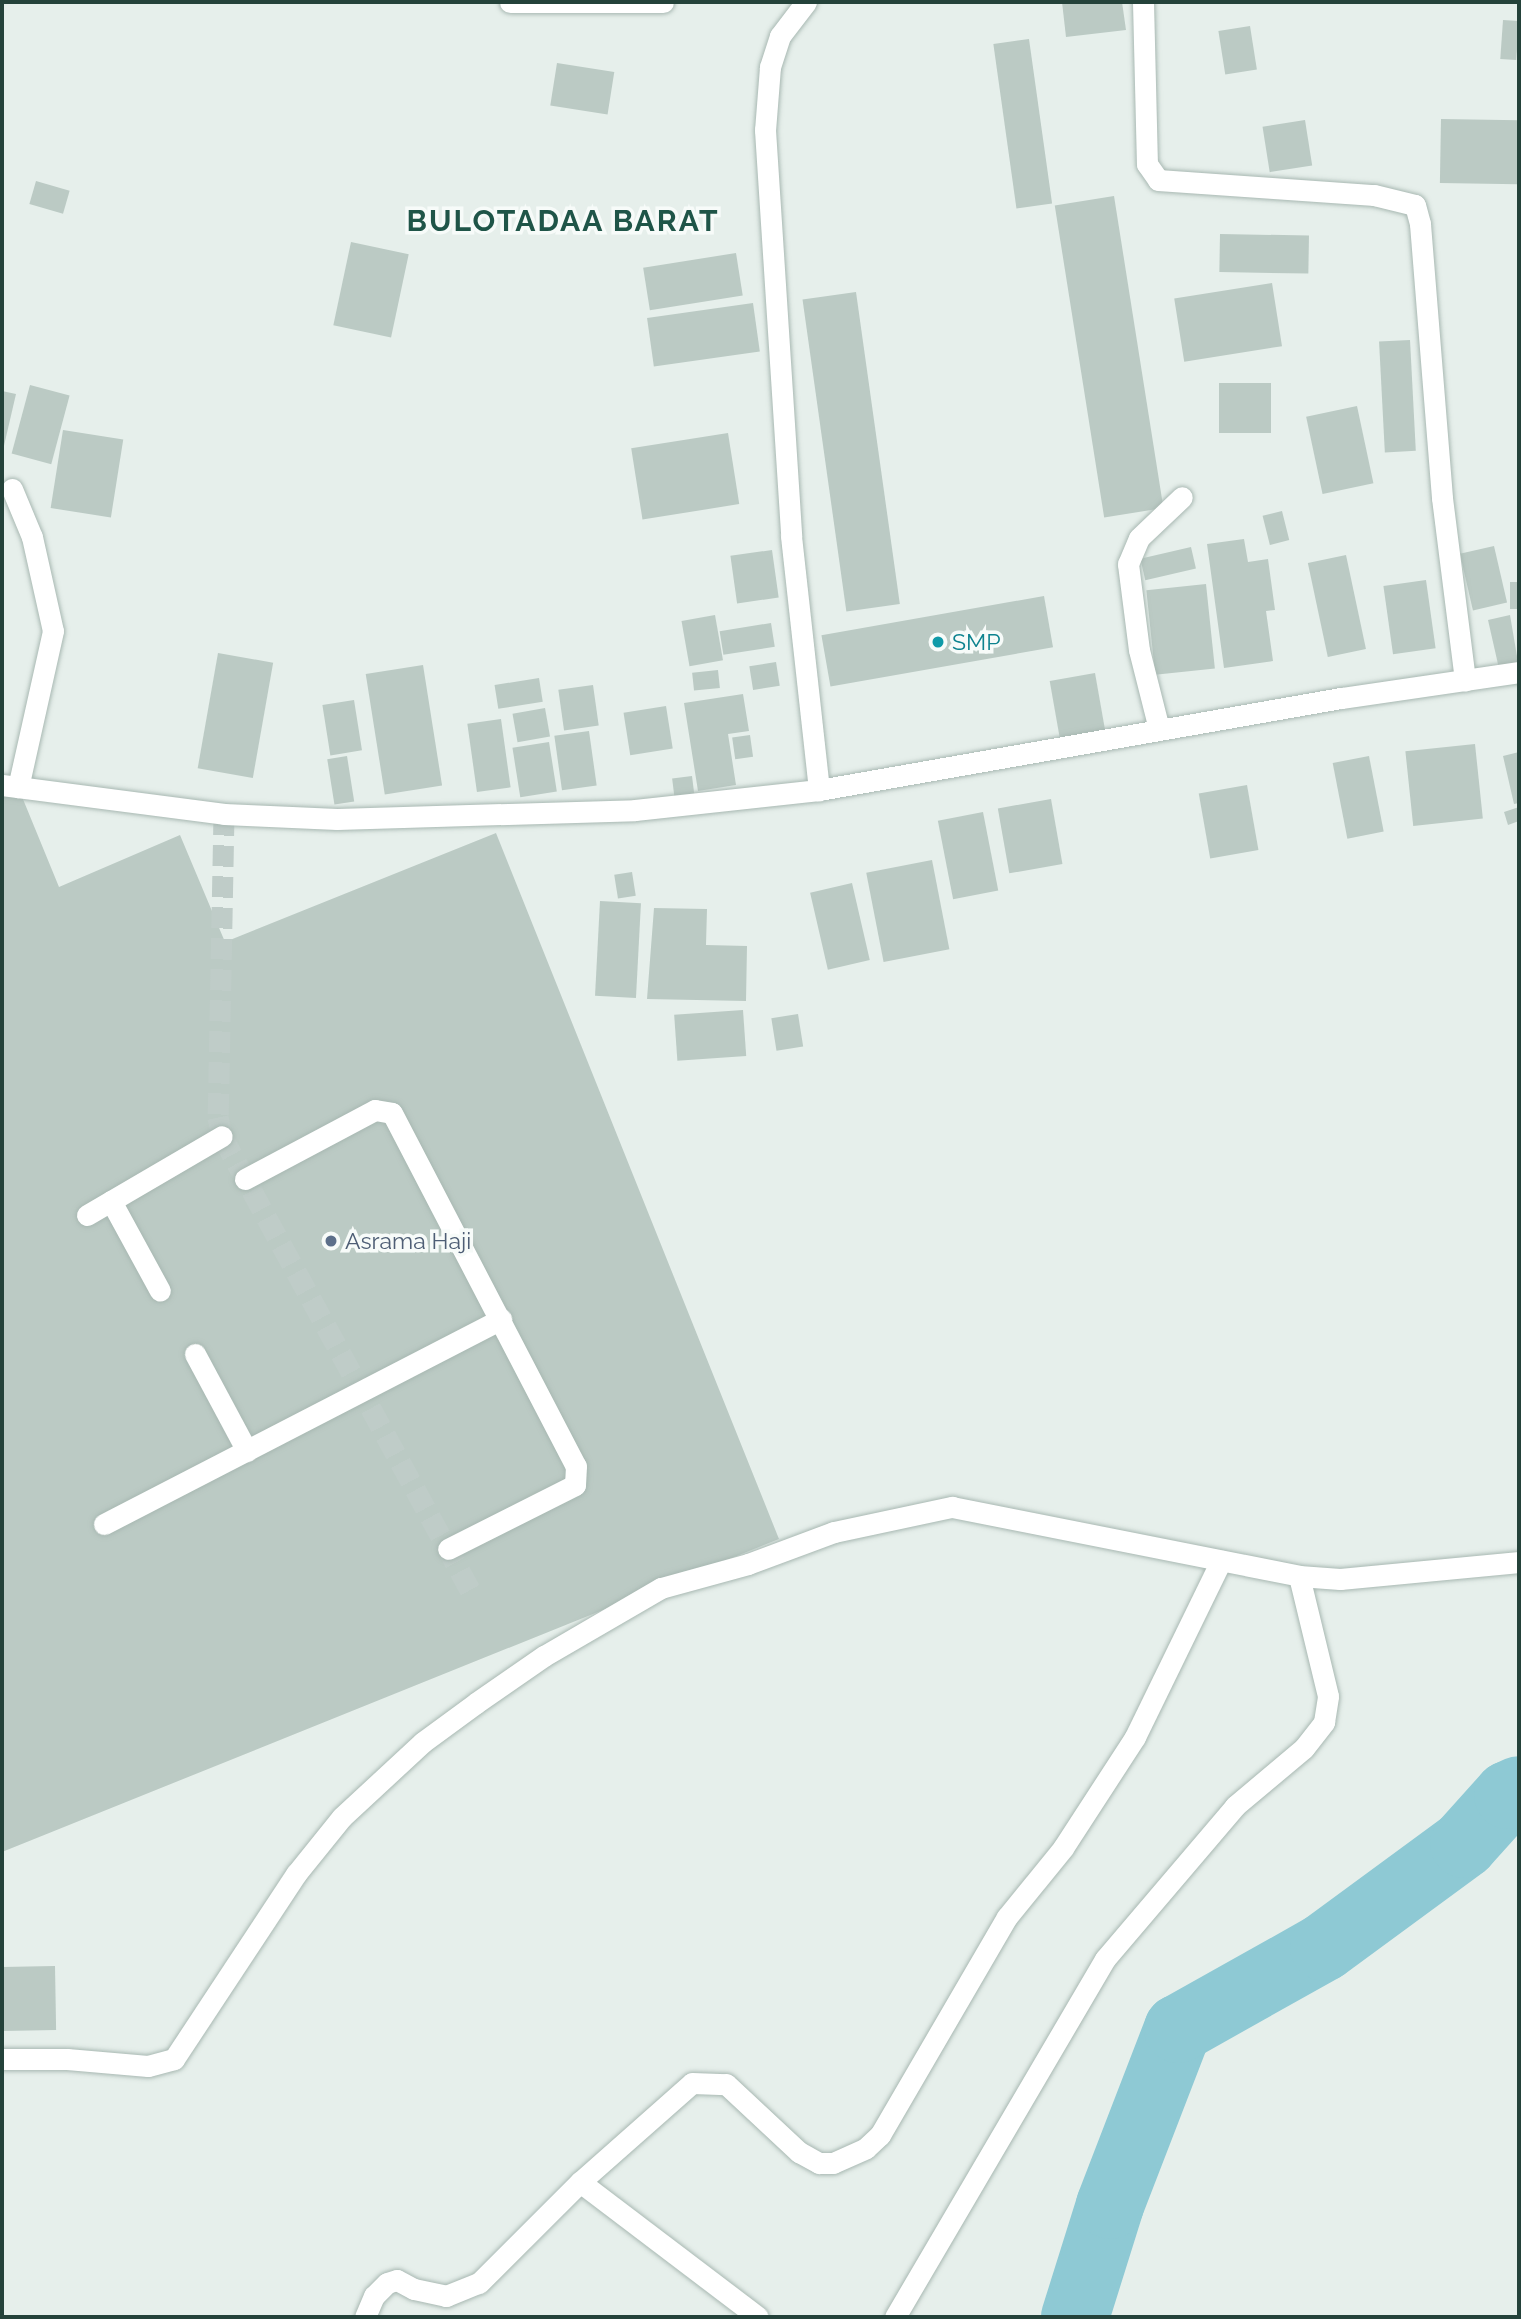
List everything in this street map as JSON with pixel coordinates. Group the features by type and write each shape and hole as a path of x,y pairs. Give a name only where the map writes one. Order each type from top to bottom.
{"street":[{"path":"510,2 663,2"},
{"path":"806,2 780,36 770,66 765,130 791,536 819,790"},
{"path":"1143,2 1147,164 1158,180 1374,195 1415,205 1420,224 1442,498 1465,681"},
{"path":"12,489 33,537 53,631 10,786 224,814 337,819 635,810 819,790 1159,729 1519,672"},
{"path":"1159,729 1139,650 1128,564 1139,538 1182,497"},
{"path":"245,1179 375,1110 392,1113 570,1449 577,1479 575,1485 448,1549"},
{"path":"88,1215 222,1136"},
{"path":"111,1201 160,1291"},
{"path":"104,1524 501,1319"},
{"path":"195,1354 247,1451"},
{"path":"2,2059 67,2059 148,2066 174,2059 296,1874 342,1817 423,1742 544,1656 661,1588 748,1564 834,1531 952,1507 1299,1576 1340,1579 1519,1562"},
{"path":"365,2317 374,2297 387,2283 397,2280 414,2289 446,2295 479,2283 580,2182 667,2101 703,2080 726,2084 799,2152 819,2163 851,2157 873,2141 1007,1917 1063,1848 1135,1737 1221,1561"},
{"path":"895,2317 1104,1959 1235,1806 1304,1748 1324,1722 1328,1696 1299,1576"},
{"path":"580,2182 758,2317"}],"building":[{"path":"1062,2 1122,2 1126,30 1066,37"},
{"path":"1503,20 1519,21 1516,60 1500,59"},
{"path":"1250,26 1257,69 1225,74 1218,31"},
{"path":"1029,39 1052,203 1016,208 993,44"},
{"path":"557,63 614,72 608,115 550,105"},
{"path":"1441,119 1519,120 1518,184 1440,183"},
{"path":"1305,120 1312,165 1270,172 1263,127"},
{"path":"36,181 70,191 63,214 29,204"},
{"path":"1114,196 1163,508 1104,517 1055,205"},
{"path":"1220,234 1309,236 1308,274 1219,272"},
{"path":"351,242 409,254 391,337 333,325"},
{"path":"736,253 743,295 650,310 643,268"},
{"path":"1272,283 1282,346 1184,362 1174,298"},
{"path":"856,292 900,604 846,611 803,300"},
{"path":"753,303 760,352 654,366 647,318"},
{"path":"1410,340 1416,451 1385,452 1379,342"},
{"path":"1219,383 1271,383 1271,433 1219,433"},
{"path":"30,385 70,396 51,464 12,454"},
{"path":"2,391 16,394 3,450 2,450"},
{"path":"1357,406 1373,483 1323,494 1306,417"},
{"path":"63,430 123,440 111,518 51,508"},
{"path":"728,433 739,504 642,519 631,448"},
{"path":"1282,511 1289,540 1270,545 1263,516"},
{"path":"1244,539 1248,562 1268,559 1275,610 1266,611 1273,661 1224,668 1207,544"},
{"path":"1494,546 1507,603 1473,610 1460,554"},
{"path":"1191,547 1196,568 1145,580 1140,559"},
{"path":"772,550 779,598 737,603 730,556"},
{"path":"1346,555 1366,649 1328,657 1308,563"},
{"path":"1426,580 1436,648 1393,654 1383,586"},
{"path":"1510,582 1519,582 1519,609 1510,609"},
{"path":"1206,584 1215,669 1155,675 1146,590"},
{"name":"SMP","path":"1044,596 1053,647 830,686 821,635"},
{"path":"715,615 723,660 690,666 682,621"},
{"path":"1510,615 1519,668 1500,673 1488,620"},
{"path":"771,623 775,647 723,655 720,631"},
{"path":"218,653 273,663 253,778 198,768"},
{"path":"776,662 780,686 753,690 749,666"},
{"path":"423,665 442,785 385,795 366,674"},
{"path":"718,670 720,688 694,691 692,673"},
{"path":"1095,673 1106,733 1060,741 1050,681"},
{"path":"539,678 543,702 498,709 495,685"},
{"path":"593,685 599,726 564,730 558,690"},
{"path":"743,694 749,731 728,734 736,785 698,791 684,703"},
{"path":"354,700 362,750 330,755 322,705"},
{"path":"666,706 673,748 630,755 624,713"},
{"path":"545,708 550,737 518,742 513,714"},
{"path":"501,719 511,787 477,792 467,724"},
{"path":"589,731 597,785 562,790 554,736"},
{"path":"750,735 753,757 735,759 732,738"},
{"path":"549,742 557,791 520,797 512,748"},
{"path":"1475,744 1483,819 1413,826 1405,751"},
{"path":"1519,752 1519,803 1514,804 1503,756"},
{"path":"347,756 354,801 334,805 327,759"},
{"path":"1369,756 1384,832 1347,839 1333,763"},
{"path":"692,776 695,799 675,801 672,778"},
{"path":"1247,785 1258,850 1210,859 1199,794"},
{"name":"Asrama Haji","path":"18,787 59,887 180,835 225,942 496,833 779,1539 2,1852 2,794"},
{"path":"1051,799 1062,864 1009,873 998,808"},
{"path":"1519,807 1519,821 1508,825 1504,812"},
{"path":"983,812 998,891 953,899 938,821"},
{"path":"932,860 949,949 884,962 866,873"},
{"path":"632,872 636,896 618,899 614,875"},
{"path":"852,883 870,960 828,970 810,893"},
{"path":"600,901 641,903 636,998 595,996"},
{"path":"654,908 707,909 706,945 747,946 746,1001 647,999"},
{"path":"743,1010 746,1056 677,1061 674,1015"},
{"path":"798,1014 803,1047 776,1051 771,1018"},
{"path":"55,1966 56,2030 3,2031 2,1967"}],"waterway":[{"path":"1075,2317 1110,2205 1178,2029 1324,1947 1464,1844 1508,1795 1519,1790"}],"tunnel":[{"path":"224,814 218,1117 222,1136 473,1595"}],"place":[{"name":"SMP","path":"938,642"},
{"name":"Asrama Haji","path":"331,1241"}],"district":[{"name":"BULOTADAA BARAT","path":"563,221"}]}
